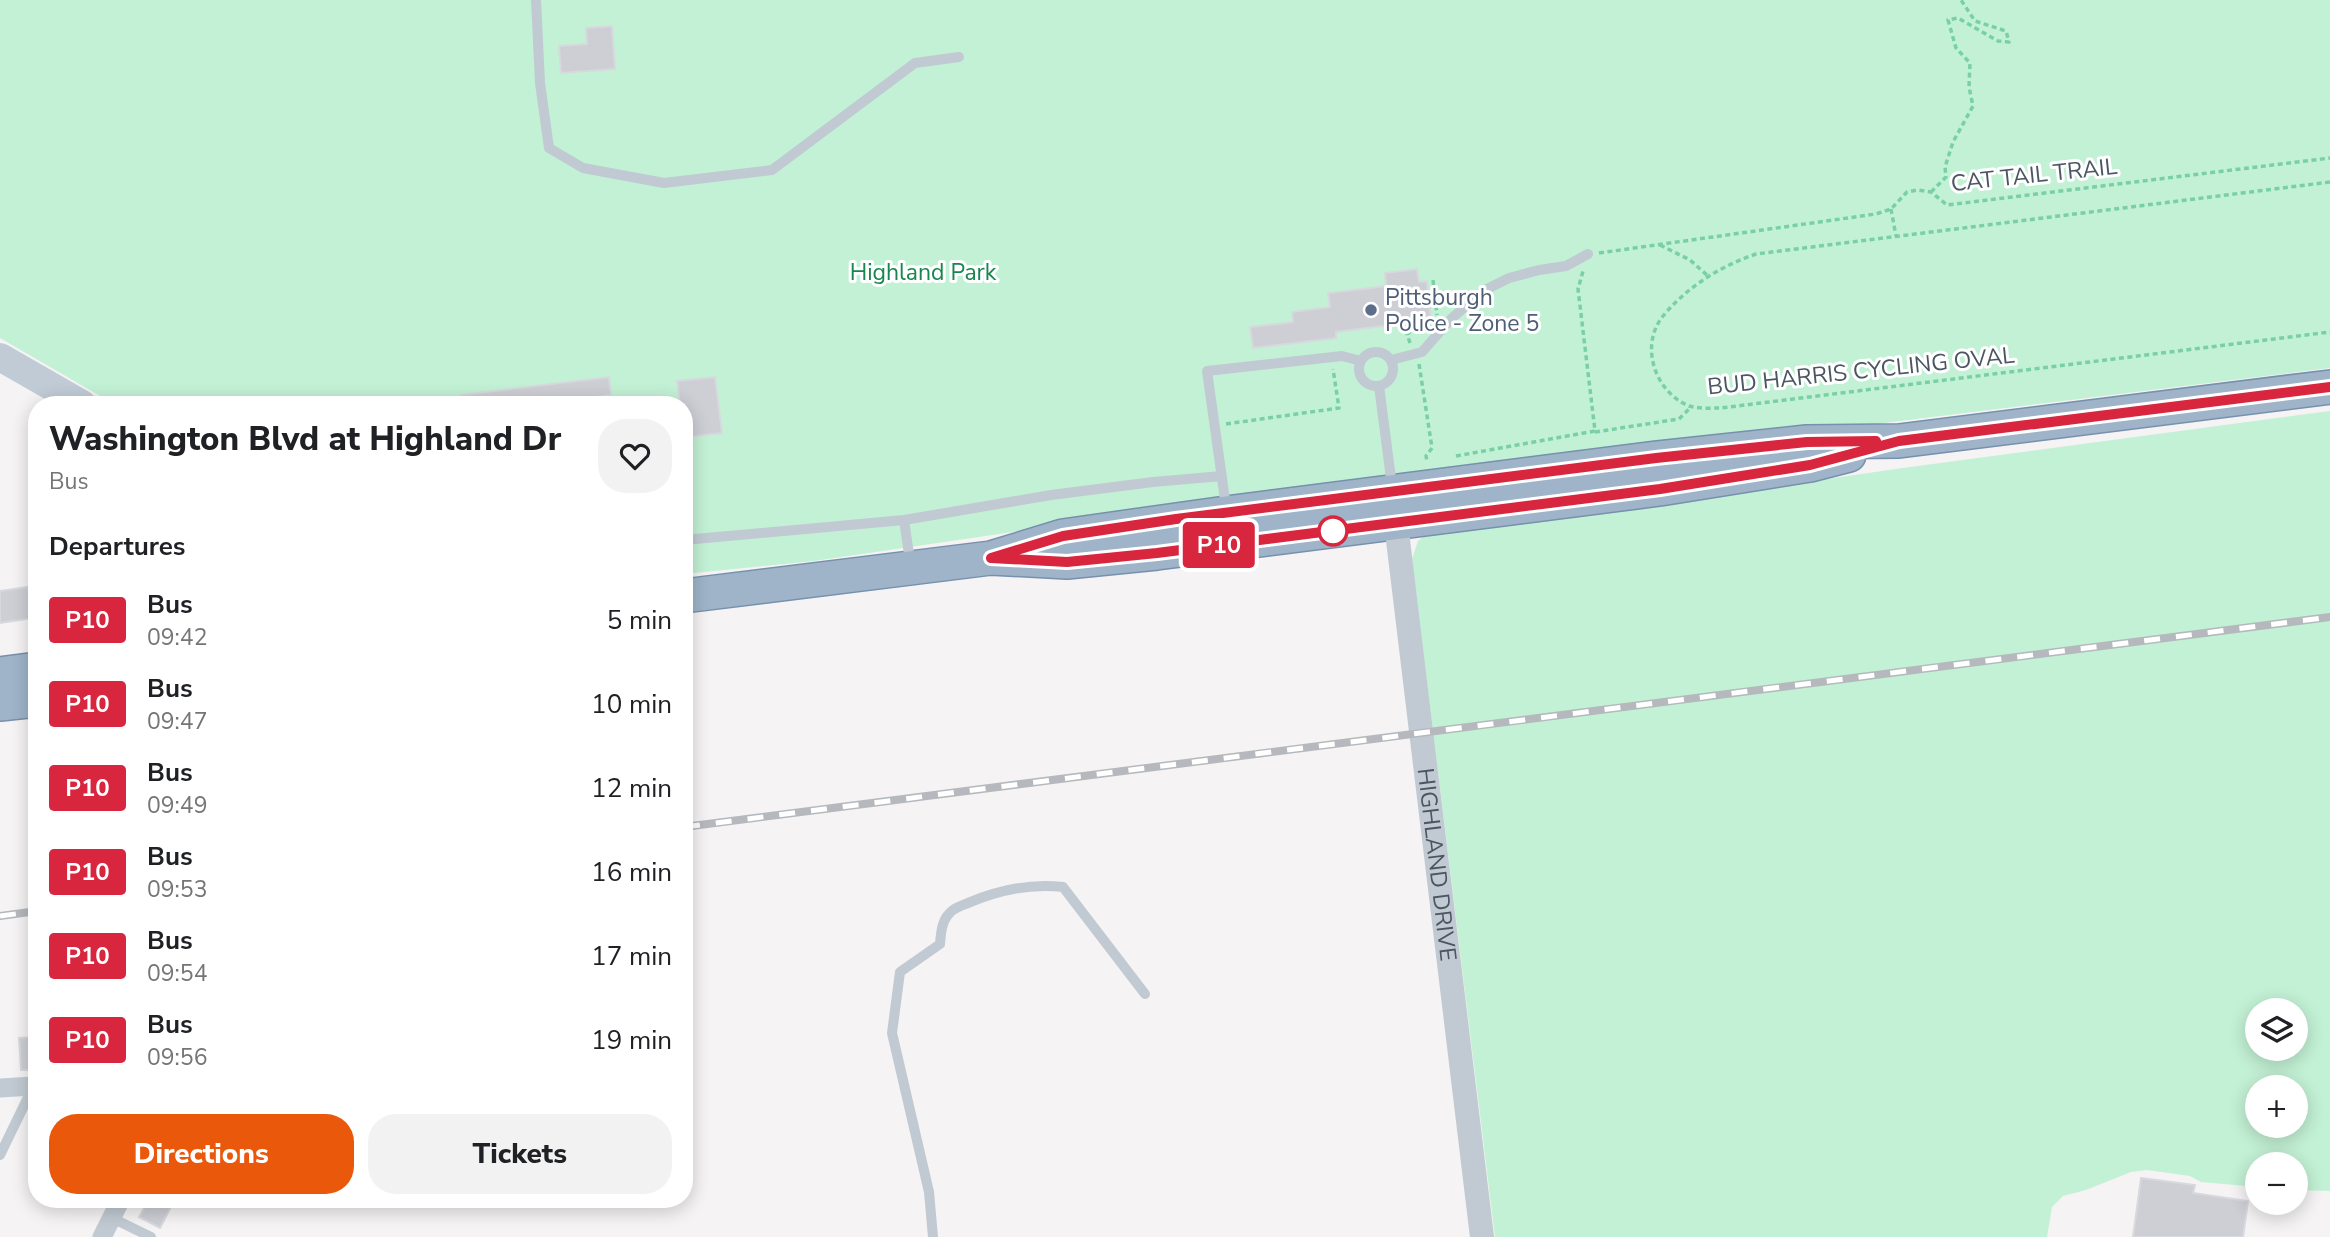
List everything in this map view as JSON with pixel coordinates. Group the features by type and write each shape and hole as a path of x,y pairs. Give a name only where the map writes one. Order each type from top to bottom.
{"highway":[{"path":"693,595 991,558 1063,536 1226,513 1394,507 1660,489 1797,467 1899,441 2330,387"},
{"path":"991,558 1067,562 1157,553 1394,507"},
{"path":"0,674 28,670"},
{"path":"0,704 28,701"}],"main road":[{"path":"0,357 68,396"},
{"path":"0,376 36,396"}],"street":[{"name":"HIGHLAND DRIVE","path":"1394,507 1482,1237"},
{"path":"0,1088 28,1086"},
{"path":"102,1237 117,1208"}],"lane":[{"path":"536,0 540,83 549,148 583,168 664,183 772,170 915,64 959,57"},
{"path":"1391,360 1422,352 1452,318 1485,290 1509,278 1566,266 1588,254"},
{"path":"1378,352 1391,360 1394,371 1389,381 1373,386 1364,381 1359,372 1361,361 1368,354 1378,352"},
{"path":"1226,513 1207,371 1342,356 1361,361"},
{"path":"1379,386 1394,507"},
{"path":"693,539 904,520 1051,495 1222,476"},
{"path":"904,520 911,568"},
{"path":"933,1237 929,1192 892,1033 900,972 940,944 941,926 952,910 1018,887 1044,884 1063,887 1144,994"},
{"path":"0,1155 28,1096"},
{"path":"112,1218 150,1237"}],"path":[{"path":"1931,192 1946,177 1945,167 1953,142 1972,106 1969,87 1970,63 1956,48 1948,20 1958,18 1998,41 2009,43 2006,31 1975,21 1961,0"},
{"name":"CAT TAIL TRAIL","path":"1588,254 1876,214 1891,209 1907,192 1931,192 1947,205 2330,158"},
{"name":"BUD HARRIS CYCLING OVAL","path":"2330,182 1756,254 1735,261 1708,276 1662,317 1652,340 1651,354 1659,381 1669,393 1691,407 1721,408 2330,332"},
{"path":"1891,209 1896,236"},
{"path":"1658,244 1690,260 1708,276"},
{"path":"1407,334 1409,324 1435,319 1433,280"},
{"path":"1578,289 1595,431"},
{"path":"1416,360 1421,368 1432,448 1426,456 1428,473"},
{"path":"1226,424 1339,408 1333,367 1336,366"},
{"path":"1453,457 1679,419 1691,407"}],"green space":[{"name":"Highland Park","path":"0,0 2330,0 2330,368 1102,519 814,561 693,573 693,396 100,396 0,338"},
{"path":"2330,411 2330,1191 2308,1190 2308,1152 2245,1152 2245,1186 2201,1182 2190,1176 2147,1170 2131,1172 2063,1196 2052,1207 2047,1237 1495,1237 1412,559 1418,541 1423,537 1903,468"}],"building":[{"path":"612,26 615,69 561,73 559,46 587,44 586,28"},
{"name":"Pittsburgh Police - Zone 5","path":"1417,269 1419,282 1427,281 1431,320 1336,332 1336,338 1253,348 1250,327 1293,322 1292,312 1330,307 1328,293 1386,286 1385,273"},
{"path":"609,377 611,395 461,396"},
{"path":"715,377 722,433 693,436 693,396 679,396 677,381"},
{"path":"28,587 28,619 0,623 0,591"},
{"path":"19,1038 28,1038 28,1070 21,1070"},
{"path":"2141,1178 2195,1185 2193,1193 2245,1201 2243,1237 2133,1237"},
{"path":"144,1208 170,1208 160,1228 139,1217"}],"railway":[{"path":"693,826 2330,617"},
{"path":"0,916 28,912"}],"bus line":[{"name":"P10","path":"1876,441 1807,442 1656,458 1176,519 1063,536 991,558 1067,562 1157,553 1660,489 1810,465 1899,441 2330,387"}],"place":[{"name":"Pittsburgh Police - Zone 5","path":"1371,310"}]}
